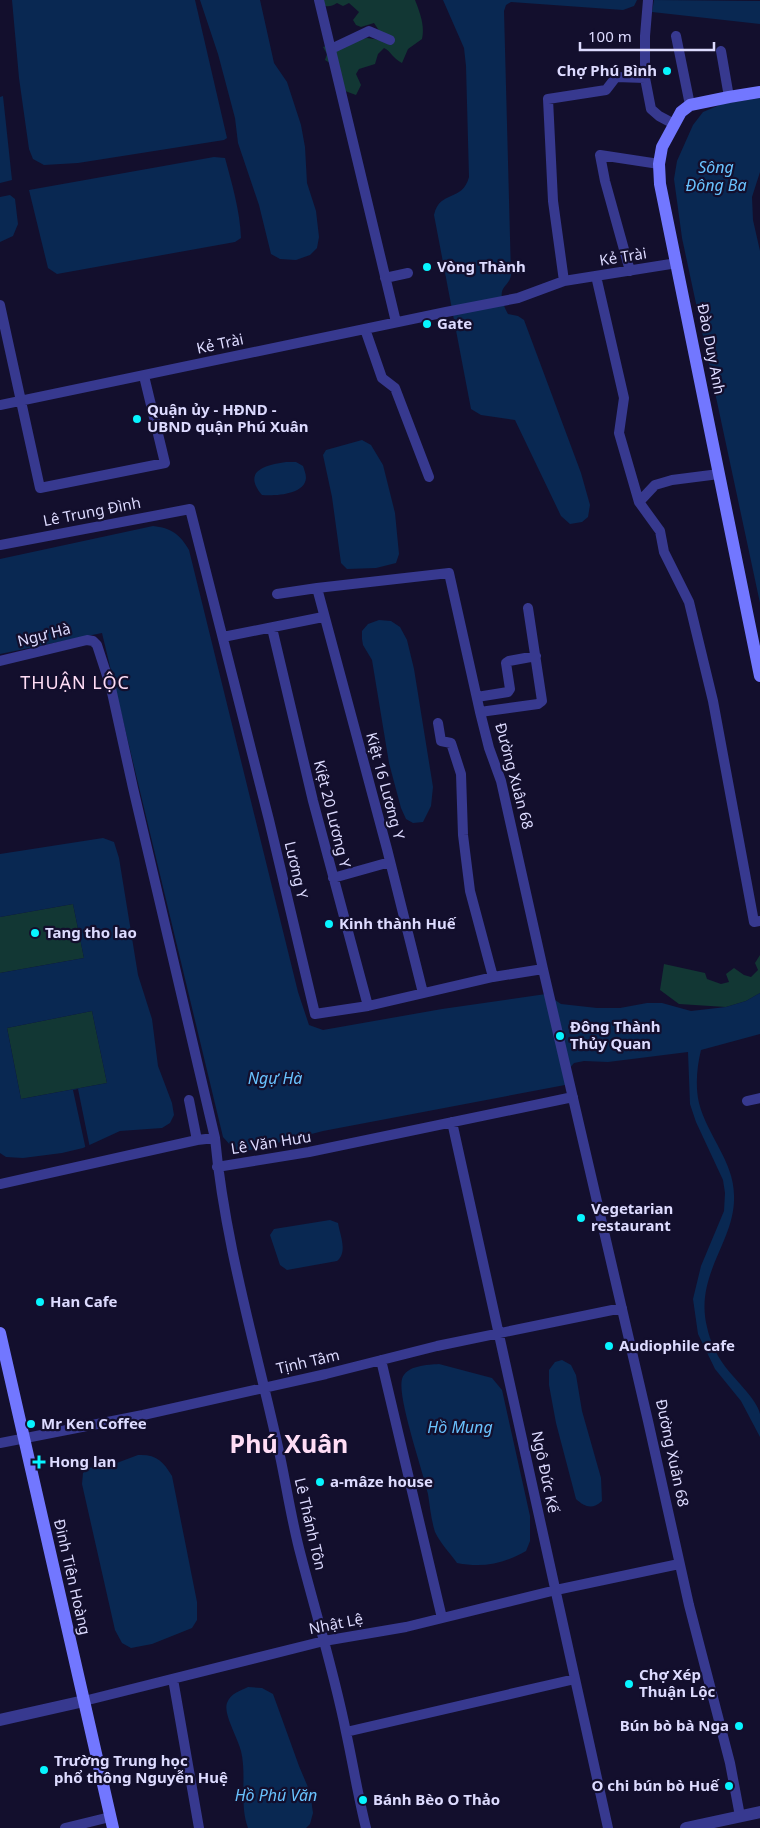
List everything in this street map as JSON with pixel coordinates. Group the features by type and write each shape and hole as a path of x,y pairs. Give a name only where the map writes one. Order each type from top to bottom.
{"main road":[{"path":"690,105 760,92"},
{"name":"Đào Duy Anh","path":"690,105 681,112 662,147 659,164 660,184 760,676"},
{"name":"Đinh Tiên Hoàng","path":"0,1333 112,1823"}],"street":[{"path":"319,0 396,322"},
{"path":"648,0 644,36 645,78 651,109 658,116 674,124"},
{"path":"331,49 369,31 390,40"},
{"path":"676,36 690,105"},
{"path":"721,51 729,97"},
{"path":"564,281 553,200 548,99 606,90 616,77 645,78"},
{"path":"630,271 605,181 600,155 659,164"},
{"name":"Kẻ Trài","path":"0,405 518,298 564,281 677,264"},
{"path":"385,278 408,274"},
{"path":"596,276 624,398 619,433 639,502 660,531 664,552 689,602 713,701 754,922 760,921"},
{"path":"0,306 40,488 164,463 144,376"},
{"path":"365,329 382,378 395,388 429,477"},
{"path":"639,502 655,485 672,480 719,474"},
{"name":"Lê Trung Đình","path":"0,545 190,508"},
{"name":"Lương Y","path":"190,508 315,1014 368,1006 493,977 543,969"},
{"name":"Đường Xuân 68","path":"317,588 449,573 480,712 501,781 679,1564 730,1763 741,1822"},
{"path":"276,594 317,588"},
{"name":"Kiệt 16 Lương Y","path":"317,588 323,617 390,862 423,992"},
{"path":"480,712 540,704 542,696 528,608"},
{"path":"223,637 323,617"},
{"name":"Kiệt 20 Lương Y","path":"272,628 313,802 368,1006"},
{"name":"Ngự Hà","path":"0,661 88,640 93,641 97,645 111,688 132,788 215,1138"},
{"path":"477,698 508,692 510,689 506,663 536,656"},
{"path":"438,723 441,741 451,743 461,774 464,835 470,891 493,977"},
{"path":"333,878 390,862"},
{"name":"Lê Văn Hưu","path":"0,1184 197,1140 215,1138 217,1167 309,1152 573,1097"},
{"path":"747,1101 760,1098"},
{"path":"190,1100 197,1140"},
{"name":"Ngô Đức Kế","path":"452,1122 608,1828"},
{"name":"Lê Thánh Tôn","path":"217,1167 234,1261 280,1455 300,1554 346,1732 366,1828"},
{"name":"Tịnh Tâm","path":"0,1443 142,1415 499,1333 622,1308"},
{"path":"380,1360 442,1618"},
{"name":"Nhật Lệ","path":"0,1717 84,1701 324,1641 406,1627 556,1590 679,1564"},
{"path":"173,1678 199,1828"},
{"path":"346,1732 575,1678"},
{"path":"686,1828 741,1822 760,1812"},
{"path":"65,1828 112,1823"}],"green space":[{"path":"315,0 415,0 422,24 422,39 408,49 402,63 384,48 378,54 375,64 359,69 356,74 361,85 356,95 345,91 335,66 325,60 327,54 323,47 334,43 367,38 381,40 382,35 374,23 361,27 356,25 353,20 359,12 349,3 343,6 337,3 328,6"},
{"path":"73,904 84,958 0,973 0,917"},
{"path":"760,955 760,993 746,1001 726,1007 679,1004 660,990 664,964 705,973 707,979 721,984 729,982 726,974 734,968 744,975 751,977 758,970 755,963"},
{"path":"92,1011 107,1083 21,1099 7,1028"}],"water":[{"path":"12,0 195,0 227,138 78,163 44,165 33,159 29,149 19,78"},
{"path":"200,0 260,0 274,63 287,82 301,125 305,147 307,183 316,211 319,237 317,248 310,255 296,260 280,259 271,254 259,205 238,143 235,118 218,54"},
{"path":"443,0 637,0 634,6 623,10 511,2 506,5 504,11 511,275 503,289 502,299 508,314 518,316 524,320 581,473 590,505 588,517 582,522 570,524 561,516 515,420 481,415 471,409 434,215 441,202 461,190 466,185 469,177 464,48"},
{"path":"654,0 760,1 760,24 652,12"},
{"path":"3,96 12,180 0,183 0,97"},
{"name":"Sông Đông Ba","path":"760,98 760,172 752,197 753,220 760,251 760,603 682,238 674,179 677,161 693,125 703,112 722,104"},
{"path":"214,157 225,158 237,208 241,238 235,242 57,274 48,268 29,190"},
{"path":"10,195 15,199 18,224 13,236 0,242 0,197"},
{"path":"362,440 371,445 383,465 395,513 399,554 396,563 376,568 347,569 341,563 332,497 323,455 326,450"},
{"path":"286,462 296,462 303,466 306,476 304,484 295,491 288,493 262,495 256,487 255,475 264,467"},
{"name":"Ngự Hà","path":"153,526 170,530 182,540 189,550 298,992 309,1025 323,1030 442,1009 546,994 561,1004 597,1008 620,1008 647,1003 662,1003 691,1011 726,1007 746,1001 760,993 760,1034 701,1050 697,1083 699,1103 730,1171 734,1195 733,1212 729,1228 710,1274 706,1290 707,1327 721,1361 750,1395 758,1408 760,1414 760,1437 741,1401 715,1369 698,1334 693,1299 701,1266 724,1211 725,1193 723,1180 696,1122 690,1104 688,1052 608,1062 584,1061 574,1063 569,1069 565,1085 323,1131 250,1150 237,1150 223,1137 102,633 0,654 0,559"},
{"path":"379,620 391,621 400,627 407,640 414,669 433,787 431,806 423,822 413,823 406,819 401,808 389,763 372,660 363,645 362,631 368,624"},
{"path":"103,838 114,842 119,858 138,975 152,1019 158,1066 172,1103 174,1115 170,1123 162,1128 120,1131 83,1148 62,1153 23,1158 6,1157 0,1153 0,973 84,958 73,904 0,917 0,854","holes":["92,1011 107,1083 21,1099 7,1028"]},
{"path":"330,1220 338,1223 343,1248 337,1261 287,1270 280,1265 270,1235 274,1229"},
{"path":"562,1360 571,1365 576,1375 582,1411 601,1478 602,1501 595,1506 586,1506 576,1499 556,1423 549,1385 549,1370 555,1362"},
{"name":"Hồ Mung","path":"439,1364 492,1378 502,1390 530,1516 530,1541 526,1551 501,1562 484,1565 457,1563 435,1532 428,1494 401,1388 404,1374 408,1371 424,1365"},
{"path":"138,1455 154,1457 165,1466 172,1476 197,1602 197,1620 192,1628 152,1644 131,1648 122,1643 115,1630 82,1484 83,1473 88,1468 114,1464"},
{"name":"Hồ Phú Văn","path":"248,1687 262,1688 273,1694 310,1792 313,1813 310,1824 306,1828 248,1828 243,1800 243,1761 226,1708 231,1697"}],"pier":[{"path":"78,1089 90,1148 86,1150 73,1090"}],"place":[{"name":"Chợ Phú Bình","path":"667,71"},
{"name":"Vòng Thành","path":"427,267"},
{"name":"Gate","path":"427,324"},
{"name":"Quận ủy - HĐND - UBND quận Phú Xuân","path":"137,419"},
{"name":"Kinh thành Huế","path":"329,924"},
{"name":"Tang tho lao","path":"35,933"},
{"name":"Đông Thành Thủy Quan","path":"560,1036"},
{"name":"Vegetarian restaurant","path":"581,1218"},
{"name":"Han Cafe","path":"40,1302"},
{"name":"Audiophile cafe","path":"609,1346"},
{"name":"Mr Ken Coffee","path":"31,1424"},
{"name":"Hong lan","path":"39,1462"},
{"name":"a-mâze house","path":"320,1482"},
{"name":"Chợ Xép Thuận Lộc","path":"629,1684"},
{"name":"Bún bò bà Nga","path":"739,1726"},
{"name":"Trường Trung học phổ thông Nguyễn Huệ","path":"44,1770"},
{"name":"O chi bún bò Huế","path":"729,1786"},
{"name":"Bánh Bèo O Thảo","path":"363,1800"}],"district":[{"name":"THUẬN LỘC","path":"75,683"},
{"name":"Phú Xuân","path":"289,1444"}]}
